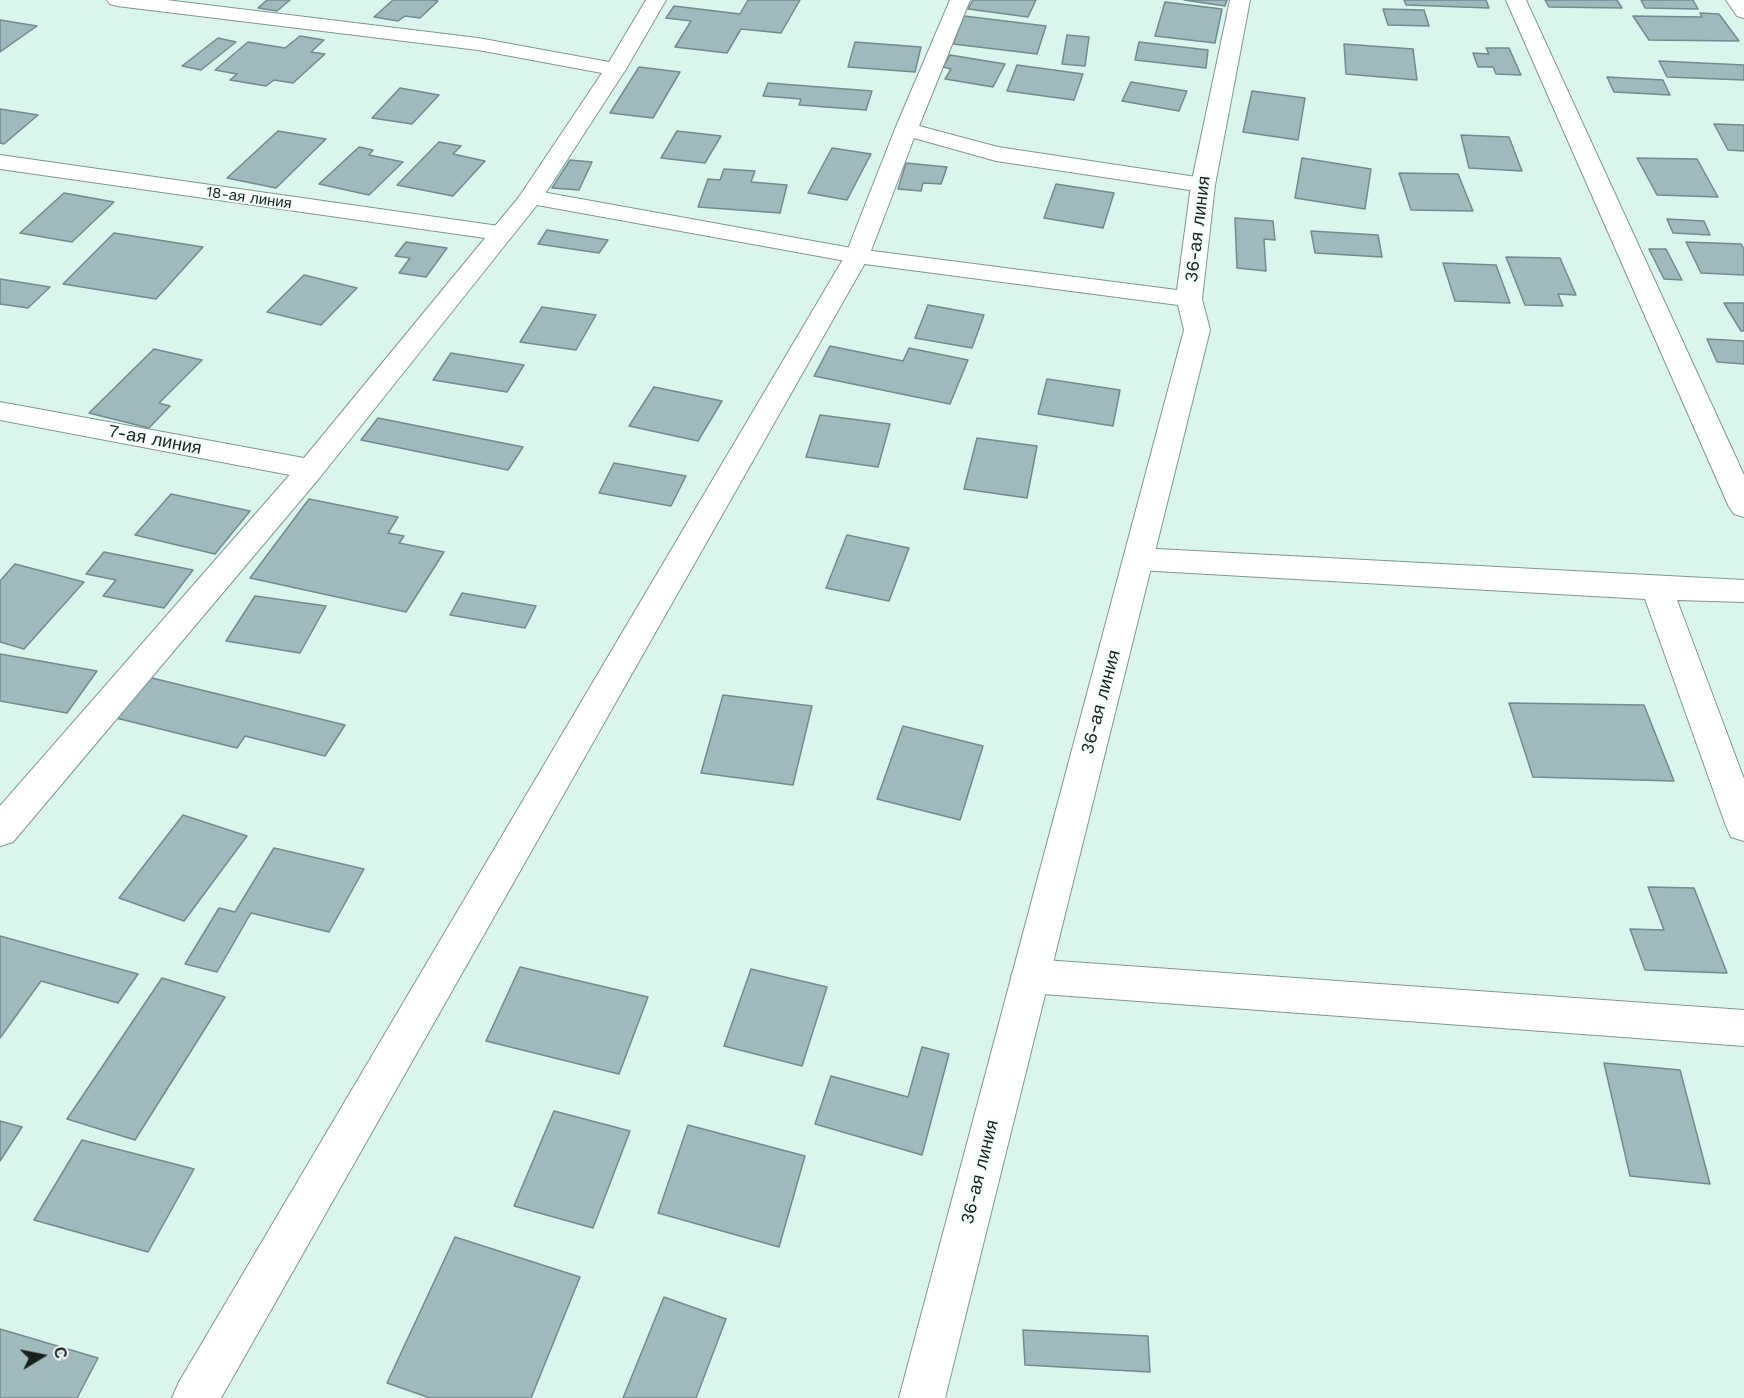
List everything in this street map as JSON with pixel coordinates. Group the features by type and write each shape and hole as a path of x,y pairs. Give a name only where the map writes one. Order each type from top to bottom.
{"street":[{"path":"117,0 478,44 615,69"},
{"path":"0,831 311,469 499,233 531,197 615,69 656,0"},
{"path":"195,1398 857,256 906,129 960,0"},
{"name":"36-ая линия","path":"922,1398 1197,330 1190,299 1203,185 1240,0"},
{"path":"1516,0 1744,507"},
{"path":"1736,0 1744,12"},
{"path":"906,129 996,154 1203,185"},
{"name":"18-ая линия","path":"0,162 499,233"},
{"path":"531,197 857,256 1190,299"},
{"name":"7-ая линия","path":"0,411 311,469"},
{"path":"1138,559 1744,591"},
{"path":"1657,588 1744,826"},
{"path":"1030,976 1744,1028"}],"building":[{"path":"267,0 290,0 277,11 258,8"},
{"path":"393,0 438,1 420,18 405,16 398,21 374,17"},
{"path":"748,0 800,0 781,33 741,29 727,53 675,47 691,21 666,18 674,6 740,14"},
{"path":"973,0 1036,0 1028,17 968,9"},
{"path":"1184,0 1227,0 1225,6"},
{"path":"1404,0 1486,0 1489,8 1406,5"},
{"path":"1545,0 1617,0 1622,8 1549,7"},
{"path":"1641,0 1693,0 1698,9 1645,8"},
{"path":"1165,2 1222,9 1215,43 1155,36"},
{"path":"1383,9 1424,10 1429,26 1388,25"},
{"path":"1700,13 1719,14 1739,41 1649,40 1633,16 1702,17"},
{"path":"964,16 1046,26 1037,54 953,44"},
{"path":"0,20 37,26 0,52"},
{"path":"1067,35 1089,37 1085,66 1062,64"},
{"path":"300,36 324,40 311,52 325,54 293,83 274,80 266,86 230,80 237,74 215,70 248,42 285,48"},
{"path":"218,38 236,42 201,70 182,66"},
{"path":"855,42 921,47 915,72 848,67"},
{"path":"1139,42 1208,50 1206,68 1135,60"},
{"path":"1344,44 1413,49 1417,80 1346,74"},
{"path":"1486,48 1509,48 1521,75 1496,74 1493,67 1478,67 1473,53 1489,54"},
{"path":"950,55 1005,64 993,87 945,79 951,69 943,67"},
{"path":"1659,61 1744,65 1744,80 1667,77"},
{"path":"1017,65 1083,74 1074,100 1007,91"},
{"path":"639,67 680,72 653,118 610,113"},
{"path":"1607,77 1663,80 1670,95 1614,92"},
{"path":"1131,82 1187,91 1179,111 1122,101"},
{"path":"768,83 872,91 866,110 799,105 801,99 763,96"},
{"path":"400,88 439,95 412,124 372,118"},
{"path":"1252,91 1305,98 1298,140 1243,132"},
{"path":"0,109 38,115 4,144 0,143"},
{"path":"1714,124 1744,125 1744,151 1728,150"},
{"path":"278,131 326,139 276,188 227,178"},
{"path":"677,131 721,136 705,163 661,158"},
{"path":"1461,135 1509,137 1522,171 1469,168"},
{"path":"439,142 461,146 453,154 485,161 453,196 397,185"},
{"path":"359,147 373,150 369,155 403,162 369,195 319,184"},
{"path":"832,148 871,154 847,200 808,193"},
{"path":"1302,158 1371,169 1365,209 1295,198"},
{"path":"1637,158 1697,159 1718,197 1657,195"},
{"path":"570,160 592,162 579,190 552,188"},
{"path":"906,163 947,167 941,184 923,183 921,191 898,189"},
{"path":"724,169 755,171 751,182 787,185 780,213 698,207 708,179 720,180"},
{"path":"1399,173 1458,174 1473,211 1411,210"},
{"path":"1056,184 1114,193 1103,228 1044,218"},
{"path":"64,193 114,202 72,242 20,233"},
{"path":"1235,218 1273,221 1275,240 1264,239 1266,271 1237,268"},
{"path":"1667,219 1704,221 1710,235 1673,233"},
{"path":"547,230 608,240 599,253 538,244"},
{"path":"1311,231 1378,235 1382,257 1315,253"},
{"path":"114,233 203,247 156,299 63,284"},
{"path":"406,242 447,248 426,277 399,273 410,258 395,256"},
{"path":"1686,242 1741,244 1744,249 1744,275 1701,273"},
{"path":"1649,249 1666,249 1682,280 1664,279"},
{"path":"1506,257 1560,258 1576,295 1558,294 1563,306 1525,305"},
{"path":"1443,263 1496,265 1510,303 1455,301"},
{"path":"304,275 357,288 321,325 267,312"},
{"path":"0,279 50,287 28,308 0,304"},
{"path":"1724,303 1744,303 1744,331 1741,331"},
{"path":"928,305 984,315 972,348 915,338"},
{"path":"542,307 596,315 576,350 520,342"},
{"path":"1707,339 1744,341 1744,364 1717,362"},
{"path":"830,346 903,361 909,348 968,360 950,404 814,376"},
{"path":"154,349 202,360 159,403 170,406 149,428 89,413"},
{"path":"451,353 524,365 507,392 433,380"},
{"path":"1047,379 1120,390 1113,426 1038,414"},
{"path":"654,387 722,401 698,441 629,426"},
{"path":"820,415 890,424 878,467 806,457"},
{"path":"378,418 523,447 508,470 361,440"},
{"path":"977,438 1037,446 1027,498 964,489"},
{"path":"614,463 686,476 671,506 599,493"},
{"path":"171,494 250,511 215,554 135,535"},
{"path":"309,499 398,517 388,533 404,536 399,543 444,552 406,612 250,578"},
{"path":"847,535 909,548 889,601 826,588"},
{"path":"104,552 193,570 164,608 103,596 116,580 86,574"},
{"path":"15,564 84,582 24,649 0,642 0,581"},
{"path":"462,593 536,606 525,628 450,615"},
{"path":"255,596 326,606 300,653 226,641"},
{"path":"0,654 97,671 67,713 0,701"},
{"path":"148,677 345,725 325,756 245,736 237,748 116,718"},
{"path":"723,695 812,706 793,785 701,773"},
{"path":"1509,703 1644,705 1674,781 1533,777"},
{"path":"903,726 983,746 960,820 877,799"},
{"path":"183,815 247,836 184,921 119,898"},
{"path":"274,848 364,869 329,932 251,913 217,972 185,964 219,908 235,912"},
{"path":"1648,887 1694,888 1727,973 1645,970 1630,929 1664,930"},
{"path":"0,936 138,974 118,1003 41,981 0,1038"},
{"path":"520,967 648,997 619,1074 486,1041"},
{"path":"751,969 827,987 802,1066 724,1046"},
{"path":"162,978 225,997 135,1140 67,1119"},
{"path":"922,1047 949,1054 922,1155 815,1124 831,1076 908,1097"},
{"path":"1604,1063 1680,1070 1710,1184 1630,1176"},
{"path":"554,1111 630,1131 593,1228 514,1206"},
{"path":"0,1121 22,1127 0,1161"},
{"path":"688,1125 805,1156 779,1247 658,1213"},
{"path":"82,1140 194,1169 148,1252 34,1220"},
{"path":"455,1237 580,1277 531,1398 430,1398 387,1383"},
{"path":"664,1297 726,1319 696,1398 623,1398"},
{"path":"0,1329 98,1358 77,1398 0,1398"},
{"path":"1023,1330 1148,1336 1150,1372 1025,1365"}]}
